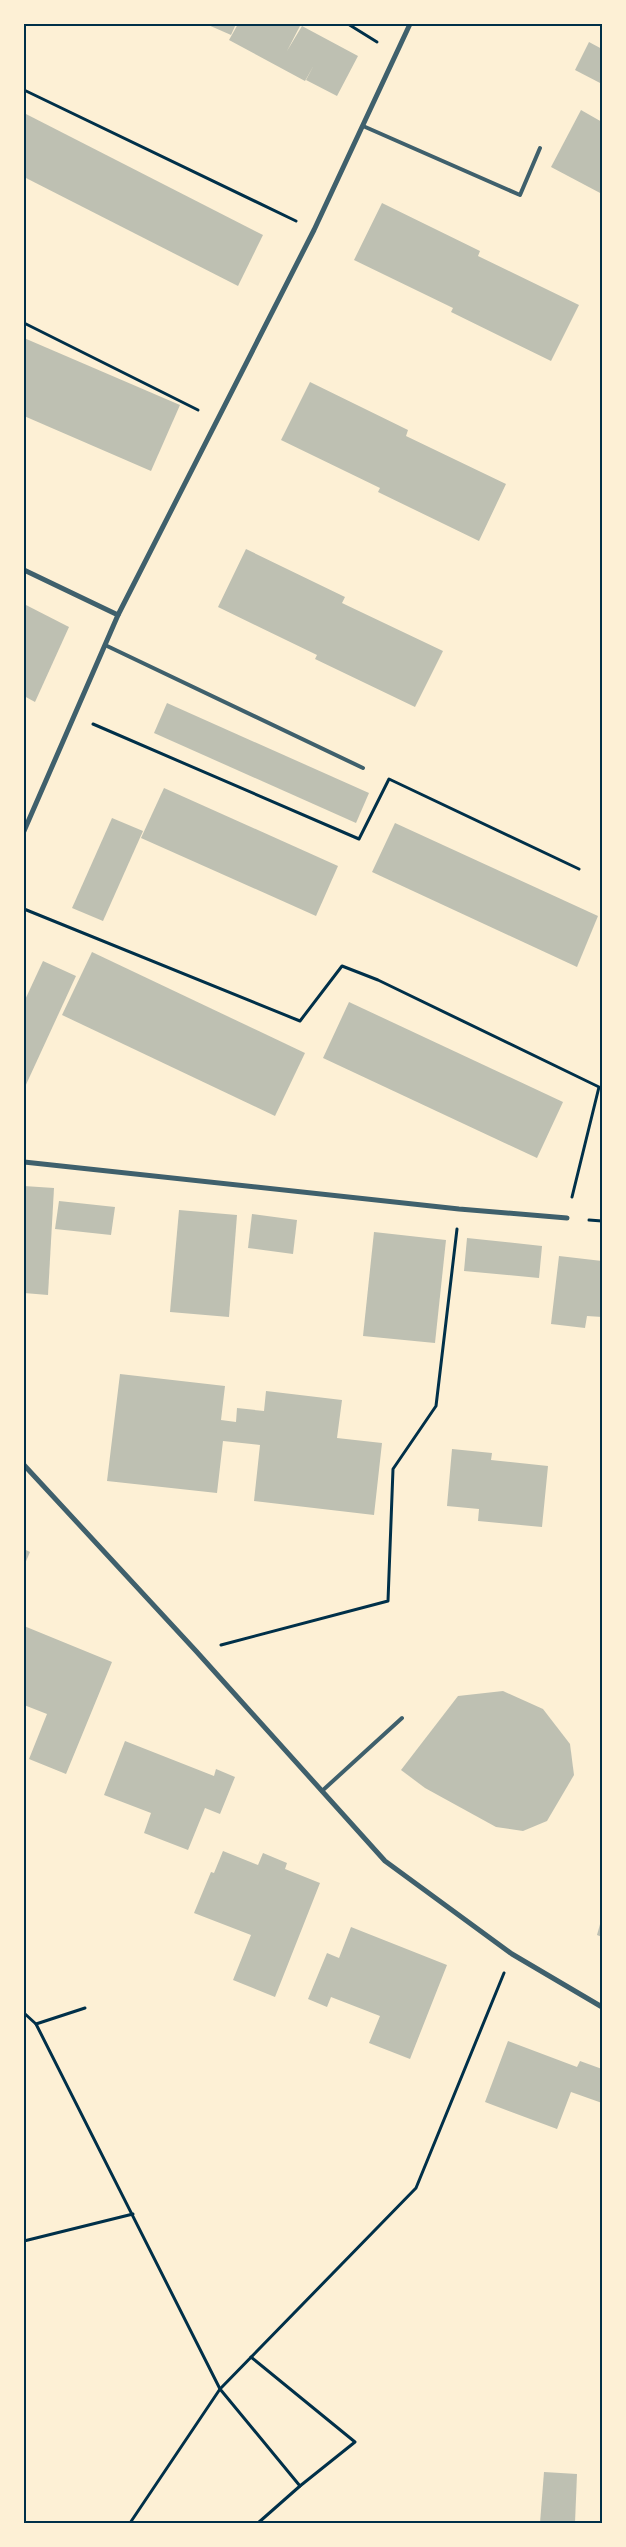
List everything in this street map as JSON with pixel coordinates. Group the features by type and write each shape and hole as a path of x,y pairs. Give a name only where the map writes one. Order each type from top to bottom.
{"street":[{"path":"24,831 118,615 314,230 410,24"},
{"path":"24,570 118,615"},
{"path":"24,1162 459,1209 567,1218"},
{"path":"24,1465 196,1651 385,1861 512,1954 602,2007"}],"lane":[{"path":"363,126 520,196 540,148"},
{"path":"104,645 363,768"},
{"path":"322,1791 402,1718"}],"path":[{"path":"348,24 396,54"},
{"path":"24,90 314,230"},
{"path":"24,323 218,420"},
{"path":"74,715 359,839 389,778 579,869"},
{"path":"24,909 300,1021 342,966 378,980 599,1087 567,1218"},
{"path":"196,1651 388,1601 393,1469 436,1406 459,1209"},
{"path":"130,2523 220,2389 416,2188 512,1954"},
{"path":"36,2024 85,2008"},
{"path":"24,2013 36,2024 134,2214 220,2389 300,2486"},
{"path":"24,2241 134,2214"},
{"path":"251,2357 356,2442 300,2486 258,2523"}],"building":[{"path":"206,24 236,24 231,35"},
{"path":"238,24 301,24 287,51 302,26 358,56 337,96 306,80 314,65 305,81 229,40"},
{"path":"589,42 602,49 602,84 575,70"},
{"path":"581,110 602,122 602,194 551,167"},
{"path":"24,113 263,235 238,286 24,177"},
{"path":"382,203 480,251 478,256 579,305 551,361 451,312 453,308 354,260"},
{"path":"24,338 180,405 151,471 24,416"},
{"path":"310,382 408,430 406,436 506,484 479,541 378,492 380,488 281,440"},
{"path":"246,549 345,597 342,603 443,651 415,707 315,659 317,655 218,607"},
{"path":"24,604 69,627 35,702 24,696"},
{"path":"167,703 369,793 356,823 154,733"},
{"path":"164,788 338,866 316,916 141,838"},
{"path":"112,818 143,831 103,921 72,908"},
{"path":"395,823 598,916 577,967 372,872"},
{"path":"92,952 305,1053 275,1116 62,1015"},
{"path":"43,961 76,976 24,1089 24,1002"},
{"path":"349,1002 563,1102 537,1158 323,1058"},
{"path":"24,1186 54,1188 48,1295 24,1293"},
{"path":"59,1201 115,1207 111,1235 55,1229"},
{"path":"179,1210 237,1215 229,1317 170,1312"},
{"path":"252,1214 297,1220 293,1254 248,1248"},
{"path":"374,1232 446,1240 435,1343 363,1336"},
{"path":"467,1238 542,1246 539,1278 464,1271"},
{"path":"559,1256 602,1261 602,1317 587,1316 585,1328 551,1324"},
{"path":"120,1374 225,1386 221,1420 236,1422 237,1408 264,1411 266,1391 342,1400 337,1438 382,1443 374,1515 254,1501 260,1445 223,1441 217,1493 107,1481"},
{"path":"452,1449 492,1453 491,1460 548,1466 542,1527 478,1521 479,1509 447,1506"},
{"path":"24,1549 30,1552 24,1566"},
{"path":"24,1626 112,1662 66,1774 29,1759 47,1714 24,1705"},
{"path":"503,1691 543,1709 570,1744 574,1775 547,1821 523,1831 496,1827 425,1788 401,1770 458,1696"},
{"path":"125,1741 214,1776 216,1769 235,1777 220,1814 205,1808 188,1850 144,1833 151,1813 104,1795"},
{"path":"223,1851 258,1865 263,1853 287,1863 285,1869 320,1883 275,1997 233,1980 251,1935 194,1913 211,1872 214,1873"},
{"path":"602,1917 602,1937 597,1935"},
{"path":"351,1927 447,1965 410,2059 369,2043 380,2016 331,1997 327,2007 308,1999 327,1953 339,1958"},
{"path":"508,2041 577,2067 580,2061 602,2069 602,2103 571,2092 557,2129 485,2102"},
{"path":"544,2472 577,2474 575,2523 540,2523"}]}
